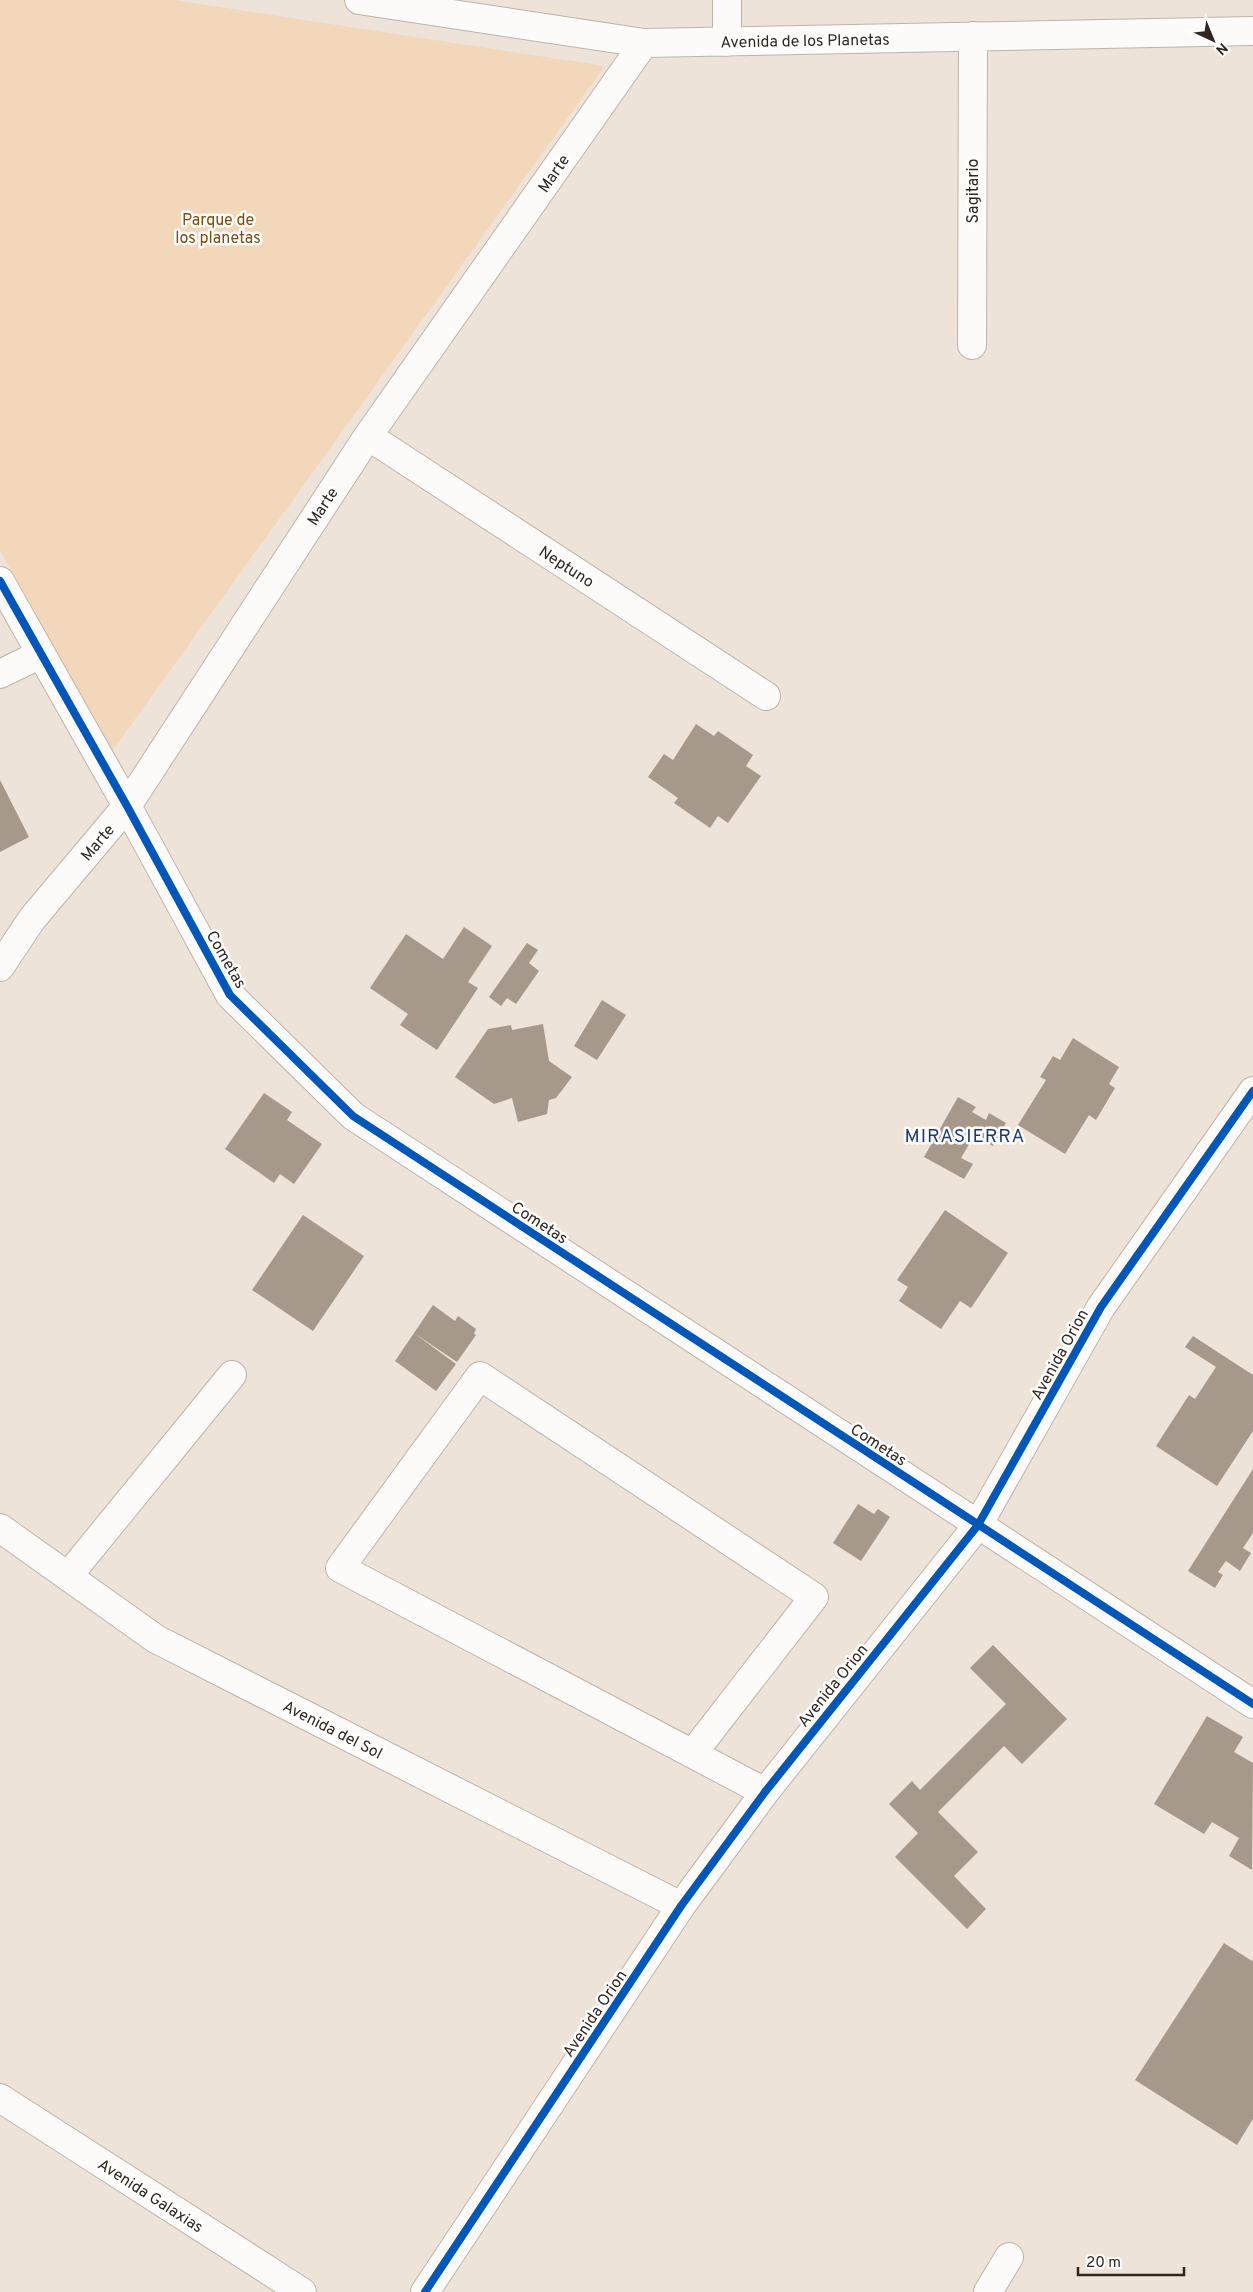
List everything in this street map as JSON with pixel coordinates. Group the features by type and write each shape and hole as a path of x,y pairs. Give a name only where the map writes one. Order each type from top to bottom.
{"street":[{"name":"Avenida de los Planetas","path":"359,0 506,11 644,43 1253,31"},
{"path":"727,0 727,42"},
{"name":"Sagitario","path":"972,345 973,36"},
{"name":"Marte","path":"0,967 32,919 127,806 368,436 644,43"},
{"name":"Neptuno","path":"368,436 766,696"},
{"name":"Cometas","path":"0,581 127,806 230,996 353,1116 1253,1704"},
{"path":"0,674 41,654"},
{"name":"Avenida Orion","path":"425,2292 682,1906 764,1792 978,1525 1101,1307 1253,1091"},
{"path":"68,1576 232,1375"},
{"path":"693,1753 814,1597 480,1376 340,1568 764,1792"},
{"name":"Avenida del Sol","path":"0,1528 156,1639 682,1906"},
{"name":"Avenida Galaxias","path":"0,2098 302,2292"},
{"path":"988,2292 1009,2257"}],"green space":[{"name":"Parque de los planetas","path":"0,0 174,0 605,66 110,754 0,550"}],"building":[{"path":"696,724 714,736 718,731 753,755 746,766 761,776 728,823 718,816 710,828 674,803 678,798 648,777 664,754 673,760"},
{"path":"0,780 29,837 0,852"},
{"path":"464,927 492,946 468,982 478,988 437,1050 400,1025 408,1014 370,988 406,934 443,959"},
{"path":"527,943 538,950 529,963 539,971 516,1004 507,998 501,1006 489,997"},
{"path":"602,1000 626,1015 597,1060 574,1046"},
{"path":"543,1024 549,1061 572,1077 556,1098 549,1100 547,1114 518,1122 512,1098 494,1104 455,1077 488,1029 511,1025 512,1030"},
{"path":"1073,1038 1119,1067 1109,1084 1115,1088 1096,1120 1089,1115 1065,1154 1018,1125 1046,1080 1040,1077 1053,1056 1060,1060"},
{"path":"264,1093 292,1112 287,1120 322,1144 294,1184 280,1174 274,1183 225,1149"},
{"path":"958,1097 976,1107 972,1112 986,1120 989,1113 1006,1123 993,1146 974,1136 961,1158 973,1164 964,1179 924,1157"},
{"path":"945,1210 1008,1253 971,1308 960,1301 941,1329 899,1301 908,1287 897,1280"},
{"path":"303,1215 364,1256 313,1331 252,1290"},
{"path":"433,1305 455,1321 458,1316 476,1329 474,1334 476,1335 457,1362 414,1333"},
{"path":"414,1333 456,1364 436,1391 395,1361"},
{"path":"1193,1336 1253,1375 1253,1431 1217,1486 1156,1446 1189,1395 1195,1399 1216,1367 1185,1347"},
{"path":"1253,1469 1253,1533 1243,1548 1251,1553 1240,1571 1226,1561 1218,1572 1223,1575 1215,1588 1188,1571"},
{"path":"858,1504 874,1514 878,1509 890,1517 861,1561 833,1543"},
{"path":"993,1645 1067,1719 1022,1764 1004,1746 938,1812 978,1852 954,1876 986,1909 967,1929 895,1857 918,1833 889,1804 912,1781 920,1790 1006,1704 970,1668"},
{"path":"1207,1716 1243,1737 1234,1752 1253,1763 1252,1870 1229,1856 1239,1838 1212,1822 1204,1834 1154,1804"},
{"path":"1224,1943 1252,1961 1253,1959 1253,2119 1237,2145 1135,2080"}],"cycle path":[{"path":"0,581 127,806 230,995 353,1116 1253,1704"},
{"path":"425,2292 681,1906 765,1792 978,1525 1101,1307 1253,1091"}],"district":[{"name":"MIRASIERRA","path":"965,1135"}]}
